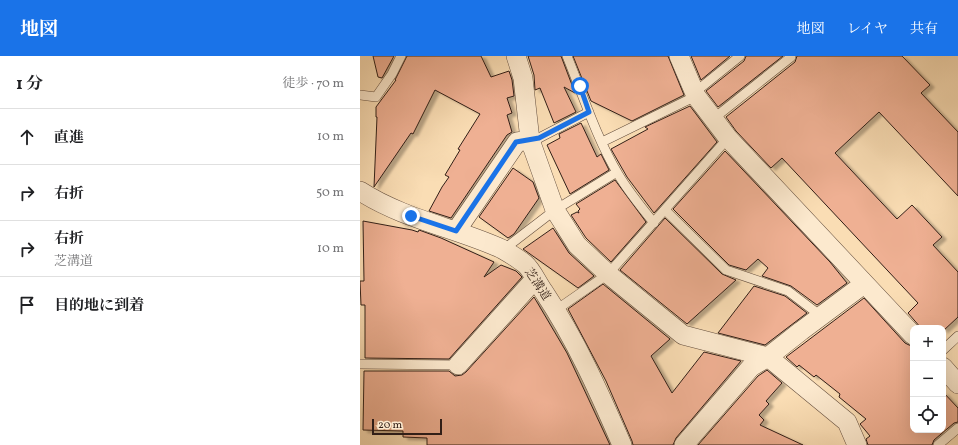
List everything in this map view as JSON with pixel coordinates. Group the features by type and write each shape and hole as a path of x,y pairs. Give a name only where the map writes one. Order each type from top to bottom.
{"street":[{"path":"516,56 523,78 530,140 555,210 577,245 608,274 683,335 768,357 847,422 857,445"},
{"path":"679,56 695,94 728,138 910,332"},
{"path":"456,231 516,142 530,140"},
{"name":"芝溝道","path":"360,191 411,216 456,231 503,250 526,265 556,310 594,380 622,445"},
{"path":"458,365 535,279"},
{"path":"684,445 751,367 768,357 864,284"},
{"path":"946,370 958,384"}],"lane":[{"path":"360,95 376,97 402,56"},
{"path":"566,56 602,142 617,172 629,191 654,223"},
{"path":"602,142 695,94 740,56"},
{"path":"713,118 791,57"},
{"path":"530,140 539,138 589,112"},
{"path":"556,310 608,274 728,138"},
{"path":"503,250 555,210 617,172"},
{"path":"665,210 726,270 788,291 821,316"},
{"path":"946,347 958,336"},
{"path":"360,364 458,365"},
{"path":"938,445 958,428"}],"building":[{"path":"373,56 394,56 382,78 378,77"},
{"path":"407,56 481,56 491,77 509,71 512,80 514,96 507,98 512,113 507,115 512,132 507,135 451,218 429,211 449,177 445,175 460,150 458,149 480,114 435,90 413,134 411,133 374,187 377,117 376,107 396,80"},
{"path":"528,56 561,56 575,93 564,87 576,112 554,123 540,88 535,90 534,75"},
{"path":"573,56 668,56 684,95 632,121 591,101"},
{"path":"691,56 730,56 701,80"},
{"path":"746,56 783,56 718,107 706,91 744,61"},
{"path":"797,56 902,56 930,85 921,93 958,132 958,196 879,112 835,153 897,219 912,205 942,237 933,245 958,272 958,317 946,328 946,325 918,325 908,313 918,303 782,158 771,168 736,131 726,117 795,62"},
{"path":"690,106 717,142 654,213 627,177 611,149 648,129 645,127"},
{"path":"581,123 597,157 601,154 609,170 570,194 547,145 560,138 559,134"},
{"path":"725,151 830,262 847,283 817,305 791,286 762,276 768,268 758,259 746,270 729,265 673,209"},
{"path":"513,168 533,182 539,198 514,234 508,238 479,217"},
{"path":"615,180 646,222 611,262 586,238 571,215 577,212 579,213 578,211 580,209 576,204"},
{"path":"665,218 722,274 736,280 687,324 620,270"},
{"path":"363,221 418,232 419,230 441,238 494,262 484,277 501,265 516,271 522,277 449,359 365,358 365,305 361,305 360,281 364,281"},
{"path":"553,228 569,253 594,276 578,288 523,249"},
{"path":"603,284 670,339 651,356 672,393 704,352 741,361 676,438 673,445 633,445 606,381 568,309"},
{"path":"754,286 785,296 807,313 765,345 718,333"},
{"path":"534,297 567,353 610,445 427,445 427,438 403,437 403,431 363,430 364,371 449,371 455,376 462,375"},
{"path":"864,298 905,343 910,345 910,433 942,433 934,440 932,445 868,445 866,439 870,436 860,424 866,419 839,397 840,394 816,375 814,377 799,365 797,367 786,357"},
{"path":"767,370 782,383 766,401 769,404 759,415 764,420 760,425 803,445 698,445 758,376"},
{"path":"946,395 958,408 958,422 954,423 946,430"}],"route":[{"path":"411,216 456,231 516,142 539,138 589,112 580,86"}]}
